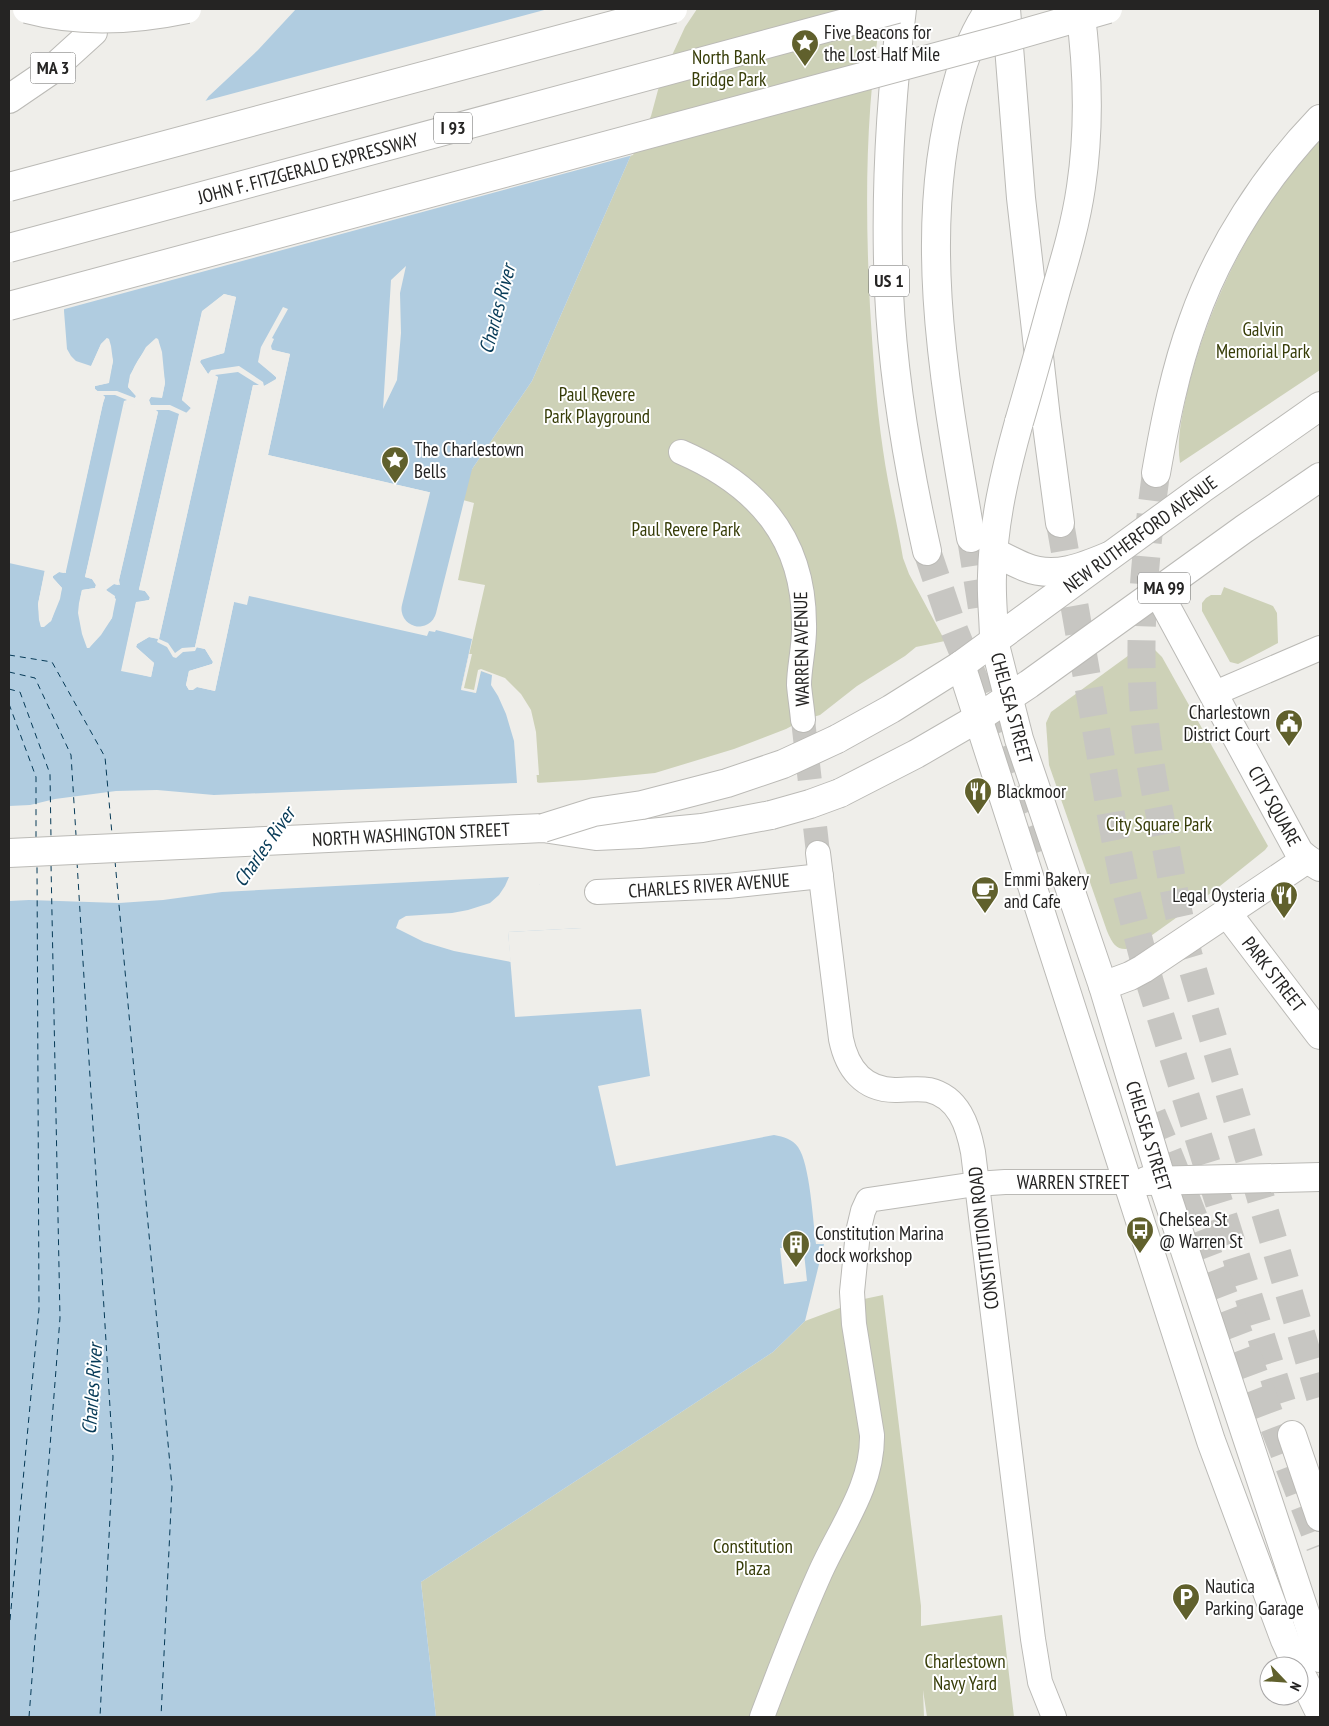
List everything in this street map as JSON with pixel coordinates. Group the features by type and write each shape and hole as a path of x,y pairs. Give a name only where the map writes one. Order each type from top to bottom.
{"main road":[{"path":"27,9 68,16 104,18 150,15 187,9"},
{"path":"9,188 673,9"},
{"name":"JOHN F. FITZGERALD EXPRESSWAY","path":"9,248 897,9"},
{"name":"US 1","path":"902,9 892,98 888,165 887,230 889,294 895,363 912,482 927,551"},
{"path":"990,9 980,24 965,57 951,103 944,142 937,221 937,274 945,374 954,444 982,545 1026,568 1049,572 1066,571 1109,556"},
{"path":"1006,9 1021,198 1060,523"},
{"path":"982,545 999,504 1006,468 1069,245 1081,188 1087,122 1087,94 1080,9"},
{"path":"9,306 1007,38 1108,9"},
{"name":"MA 3","path":"9,99 50,71 93,32"},
{"path":"1156,473 1177,372 1193,321 1205,291 1230,242 1259,193 1285,158 1320,119"},
{"name":"NEW RUTHERFORD AVENUE","path":"961,665 1202,488 1320,406"},
{"name":"MA 99","path":"978,718 1320,477"},
{"name":"CHELSEA STREET","path":"982,545 992,576 994,641 1018,739 1103,986 1162,1181 1320,1658"},
{"name":"CITY SQUARE","path":"1103,986 1143,969 1227,913 1314,863 1300,852 1158,592"},
{"name":"CHELSEA STREET","path":"961,665 1211,1441 1292,1656"},
{"name":"NORTH WASHINGTON STREET","path":"543,828 594,812 677,798 783,764 838,739 891,709 961,665"},
{"name":"NORTH WASHINGTON STREET","path":"9,853 543,828 596,836 690,830 771,815 840,793 916,754 978,718"},
{"name":"PARK STREET","path":"1227,913 1320,1035"},
{"name":"WARREN STREET","path":"1127,1182 1320,1178"},
{"path":"1292,1435 1320,1517"},
{"path":"1309,1690 1320,1713"}],"street":[{"name":"WARREN AVENUE","path":"681,452 718,471 746,490 781,533 792,554 802,593 804,612 804,644 799,686 803,720"},
{"path":"1213,694 1320,648"},
{"name":"CHARLES RIVER AVENUE","path":"597,892 728,886 819,864"},
{"name":"CONSTITUTION ROAD","path":"819,864 841,1040 849,1065 862,1079 873,1086 886,1089 931,1091 946,1098 954,1105 965,1121 969,1131 1040,1682 1039,1717"},
{"name":"WARREN STREET","path":"976,1184 1005,1182 1127,1182"},
{"path":"762,1717 821,1571 858,1496 872,1454 872,1435 854,1324 852,1292 858,1232 863,1211 868,1200 976,1184"},
{"name":"CONSTITUTION ROAD","path":"1040,1682 1054,1717"}],"green space":[{"name":"Paul Revere Park","path":"695,9 882,9 876,46 869,120 867,195 870,307 877,397 885,464 903,558 909,574 945,641 916,647 857,686 820,715 803,720 786,729 734,749 655,773 537,783 534,733 476,693 461,690 485,585 458,580 474,503 463,500 468,475 532,381 631,155 682,26"},
{"name":"Galvin Memorial Park","path":"1320,139 1320,370 1180,463 1179,435 1188,388 1195,361 1214,308 1237,257 1265,209 1290,174"},
{"path":"1224,587 1273,606 1277,613 1278,643 1238,664 1230,662 1202,611 1202,603 1206,598 1211,595 1221,595"},
{"name":"City Square Park","path":"1152,647 1162,657 1268,846 1215,890 1134,948 1124,949 1114,944 1107,931 1049,765 1046,723 1051,712 1136,650"},
{"name":"Constitution Plaza","path":"883,1295 921,1606 921,1626 1002,1615 1014,1717 927,1717 923,1690 924,1717 436,1717 421,1582 773,1352 805,1321 864,1299"}],"water":[{"path":"296,9 695,9 682,26 631,155 532,381 468,475 463,500 268,455 290,354 261,347 260,362 276,379 264,386 253,385 195,647 205,649 213,662 212,664 189,671 186,685 189,690 197,687 215,691 234,602 247,605 249,596 427,636 429,631 435,632 436,630 472,639 461,689 476,693 481,671 497,677 512,688 539,884 582,928 508,932 515,1017 641,1009 650,1076 598,1086 616,1166 774,1135 790,1140 798,1147 805,1166 816,1244 824,1244 805,1321 773,1352 421,1582 436,1717 9,1717 9,563 45,571 38,604 41,627 51,621 62,588 53,576 59,572 64,573 66,571 105,397 95,389 95,386 108,383 113,361 107,338 101,344 91,366 76,361 71,356 67,349 64,311 65,287 183,133 209,96 258,50","holes":["224,294 236,297 224,353 201,359 200,362 208,374 218,377 159,639 149,637 137,644 136,647 154,663 151,677 122,670 136,603 149,600 150,597 145,591 139,589 179,415 184,415 191,408 182,400 202,312","158,339 165,383 162,397 151,397 149,400 152,408 158,412 118,585 114,584 106,590 115,596 112,618 89,648 80,620 82,590 95,588 96,585 92,579 85,577 126,401 133,403 136,396 128,387 129,380 142,354"]}],"pier":[{"path":"548,9 697,9 685,27 668,64 651,116 633,155 61,310 62,287 66,268 82,235 126,178 181,132 201,102"},
{"path":"406,266 400,293 401,333 397,380 383,409 391,280"},
{"path":"224,294 236,297 224,353 201,360 200,362 208,374 211,370 239,366 263,382 264,386 276,380 276,377 258,362 261,347 283,307 288,309 272,338 274,339 271,346 272,350 290,354 268,455 463,500 463,502 266,457 287,356 263,350 261,360 278,375 278,380 264,389 255,387 198,645 207,648 216,662 213,667 191,673 189,684 190,687 197,684 213,688 232,602 234,602 215,691 197,687 189,690 186,685 189,671 212,664 213,662 205,649 197,647 195,651 183,652 176,658 173,657 167,647 157,642 158,639 149,637 137,644 136,647 154,663 151,677 121,671 136,602 149,600 150,598 145,591 139,590 179,414 169,410 156,410 158,412 119,580 120,585 114,584 106,590 116,599 112,618 101,635 87,648 78,613 79,603 82,590 95,588 96,585 92,579 85,577 124,401 127,400 115,395 103,395 105,397 66,573 59,572 53,576 62,588 60,599 51,621 44,627 41,627 39,620 38,604 45,569 47,571 40,604 43,625 49,619 60,588 51,580 51,575 58,569 63,570 102,398 93,390 93,385 107,381 110,361 107,342 90,369 101,344 107,338 109,339 113,361 109,383 95,386 95,389 97,391 117,391 135,398 136,396 128,387 130,375 146,347 156,338 158,339 162,352 165,383 162,398 151,397 149,400 150,405 170,405 187,413 191,408 182,400 202,311","holes":["225,296 233,299 221,351 200,357 198,362 206,376 215,379 157,636 148,634 135,643 133,647 152,664 149,674 124,669 138,605 150,602 152,598 147,589 142,588 181,418 189,415 193,409 185,399 204,313","156,341 163,383 160,395 150,395 146,400 150,409 156,413 117,582 105,586 104,589 113,600 109,617 89,645 84,633 81,613 84,592 98,588 94,577 88,575 126,403 135,405 138,397 130,386 132,376 148,349","238,372 259,385 253,385 195,647 182,648 175,653 168,643 159,639 218,377 215,375"]},
{"path":"469,654 472,654 464,688 474,690 478,670 481,669 505,678 521,694 531,710 536,732 539,775 536,775 537,782 539,783 542,876 539,876 539,884 544,886 582,924 582,928 508,932 511,962 454,951 424,942 396,928 399,920 406,916 452,913 490,903 499,895 509,877 222,892 163,900 119,903 9,901 9,806 30,805 55,799 116,791 157,790 214,795 517,783 514,741 506,714 491,685 492,675 481,671 476,693 461,690"},
{"name":"Constitution Marina dock workshop","path":"780,1248 797,1248 798,1253 804,1253 807,1281 784,1284"}],"waterway":[{"name":"Charles River","path":"419,609 459,449"}],"ferry route":[{"path":"9,655 52,662 105,757 112,834"},
{"path":"9,672 35,678 71,755 76,835"},
{"path":"9,689 20,692 50,774 51,838"},
{"path":"9,704 36,777 36,838"},
{"path":"115,861 172,1487 161,1717"},
{"path":"77,862 113,1457 100,1717"},
{"path":"29,1717 60,1318 51,864"},
{"path":"9,1631 39,1309 37,865"}],"tunnel":[{"path":"1156,473 1146,558 1142,615 1144,718 1155,789 1189,957 1320,1397"},
{"path":"1060,523 1125,887 1150,983 1282,1403"},
{"path":"971,538 984,621"},
{"path":"927,551 952,625 1044,850"},
{"path":"803,720 818,853"},
{"path":"1152,1114 1320,1546"}],"place":[{"name":"Five Beacons for the Lost Half Mile","path":"805,67"},
{"name":"The Charlestown Bells","path":"395,484"},
{"name":"Charlestown District Court","path":"1289,747"},
{"name":"Blackmoor","path":"978,815"},
{"name":"Emmi Bakery and Cafe","path":"985,914"},
{"name":"Legal Oysteria","path":"1284,919"},
{"name":"Chelsea St @ Warren St","path":"1140,1254"},
{"name":"Constitution Marina dock workshop","path":"796,1268"},
{"name":"Nautica Parking Garage","path":"1186,1621"}],"park label":[{"name":"North Bank Bridge Park","path":"729,68"},
{"name":"Paul Revere Park Playground","path":"597,405"},
{"name":"Charlestown Navy Yard","path":"965,1672"}]}
